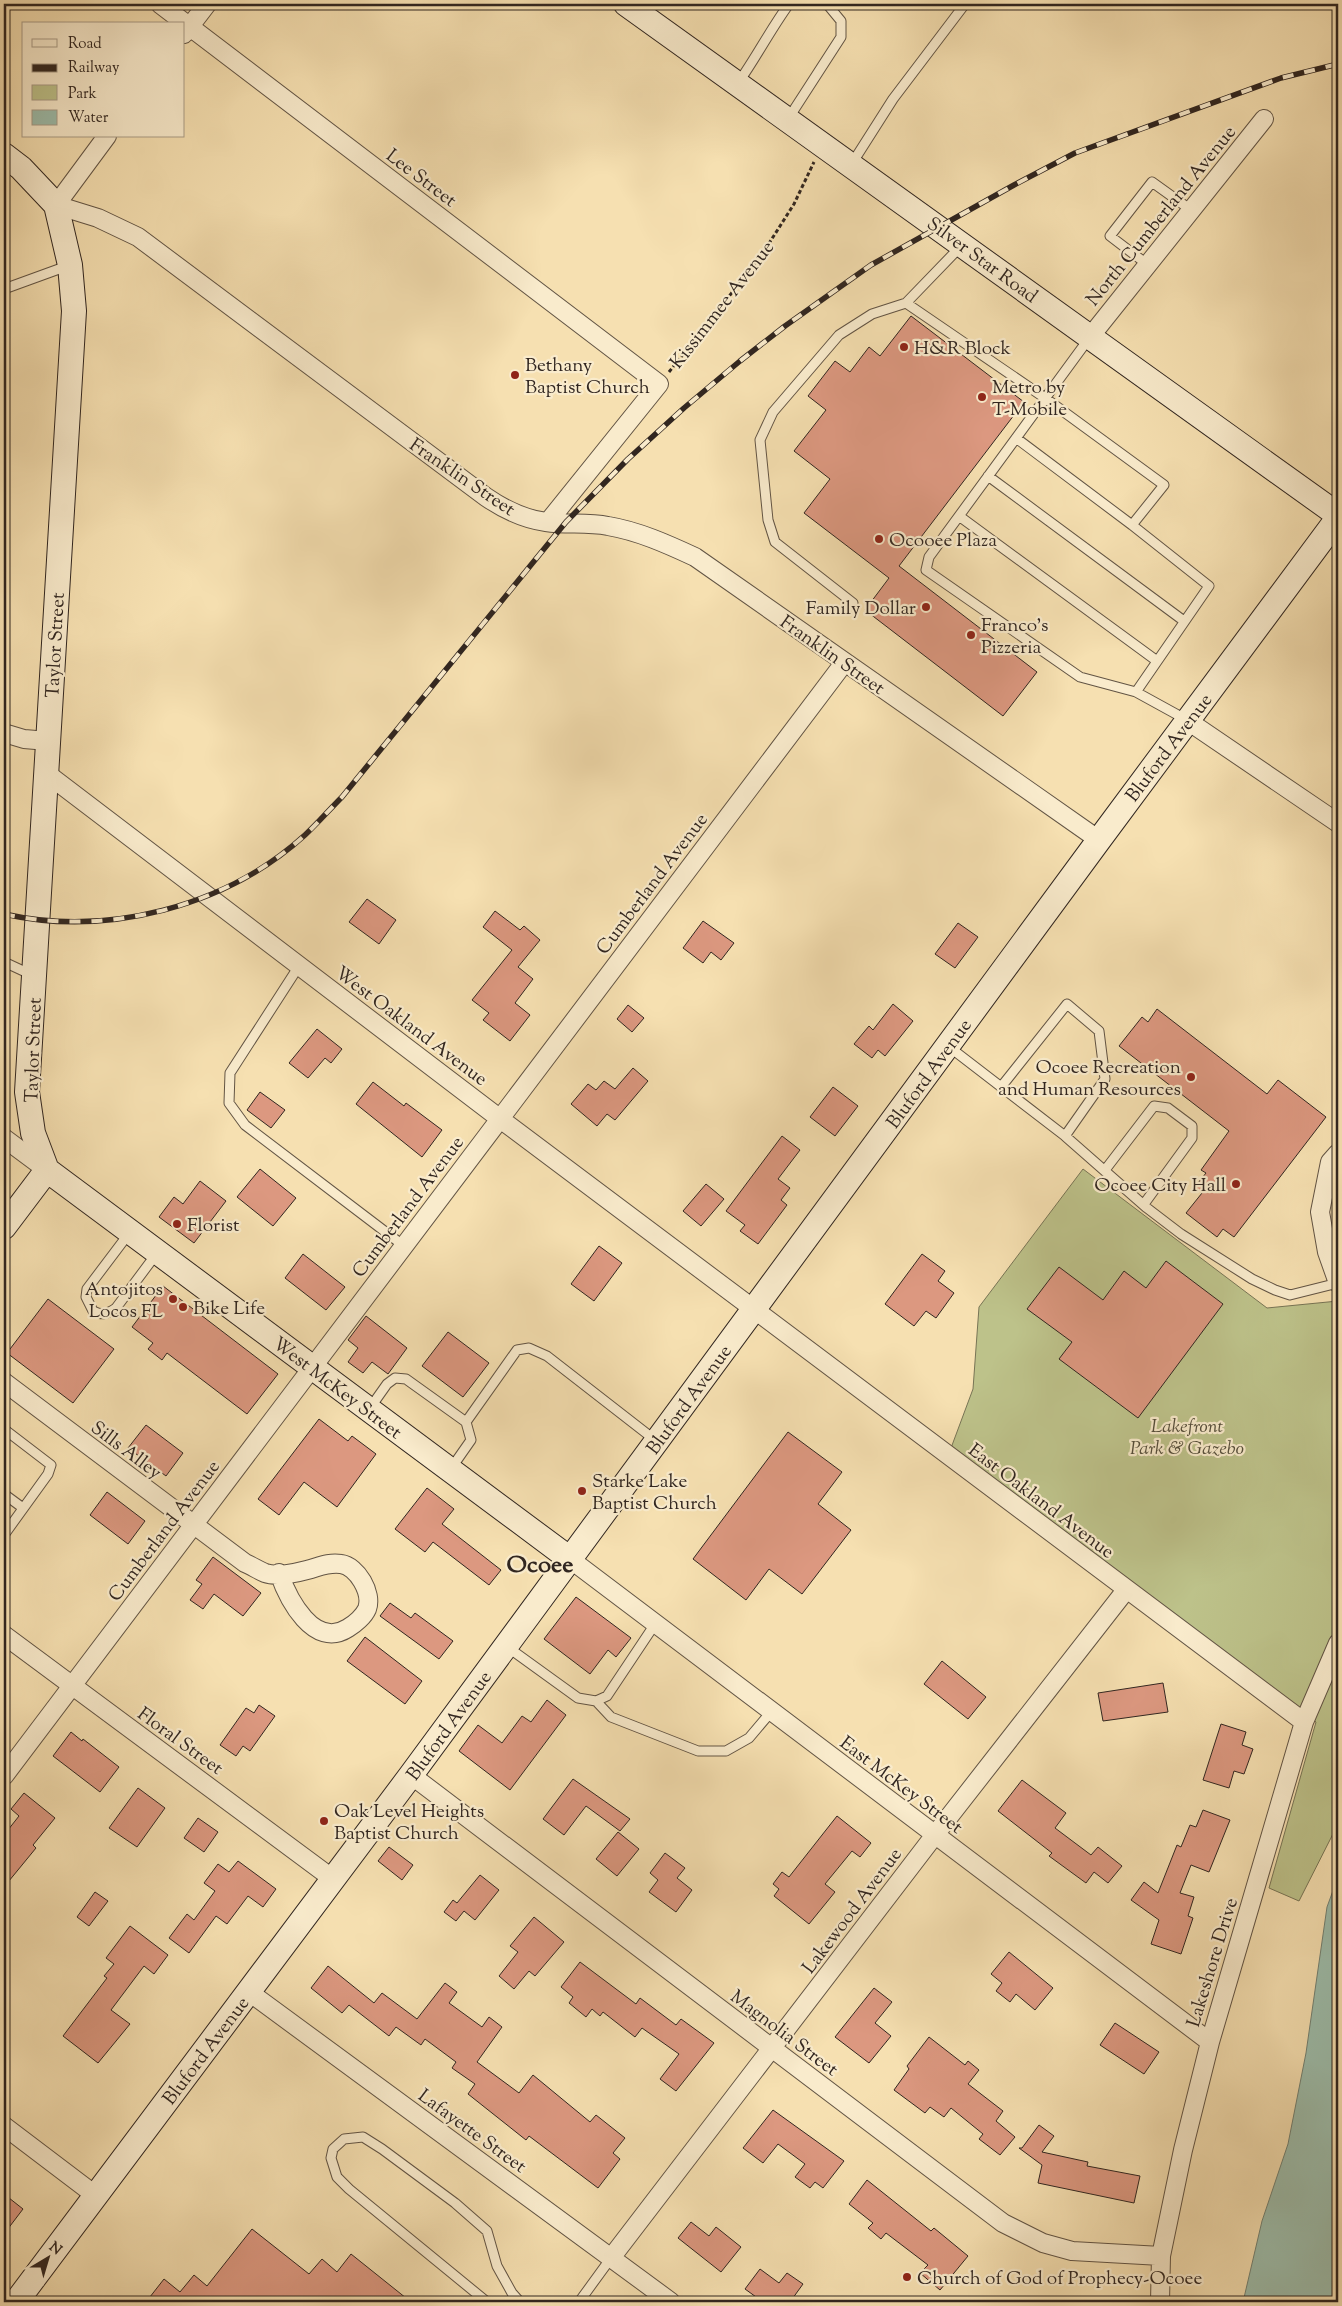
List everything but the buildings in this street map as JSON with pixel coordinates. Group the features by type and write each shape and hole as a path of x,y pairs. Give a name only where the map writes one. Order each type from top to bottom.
{"street":[{"name":"Lee Street","path":"160,4 179,22"},
{"path":"187,30 207,4"},
{"name":"Silver Star Road","path":"626,4 963,244 1338,516"},
{"name":"Lee Street","path":"187,30 659,384"},
{"name":"North Cumberland Avenue","path":"1090,337 1264,119"},
{"path":"56,205 106,138"},
{"name":"Franklin Street","path":"4,155 21,168 56,205 98,218 138,237 486,497 516,515 548,522 608,526 660,541 695,557 1099,840"},
{"name":"Taylor Street","path":"53,1174 33,1133 27,1092 74,311 70,265 56,205"},
{"name":"Kissimmee Avenue","path":"548,522 659,384"},
{"name":"Bluford Avenue","path":"16,2302 411,1775 1338,516"},
{"name":"Cumberland Avenue","path":"4,1776 844,663"},
{"path":"1188,721 1338,823"},
{"path":"4,733 24,739 48,741"},
{"name":"West Oakland Avenue","path":"46,773 754,1310"},
{"name":"West McKey Street","path":"4,1138 570,1559"},
{"path":"1338,1153 1330,1162 1320,1212 1327,1252 1338,1283"},
{"path":"4,1227 53,1174"},
{"name":"East Oakland Avenue","path":"754,1310 1304,1722"},
{"name":"Sills Alley","path":"4,1382 193,1525 245,1562 267,1574 279,1573 306,1571 327,1564 342,1564 353,1568 362,1582 368,1598 366,1609 355,1624 342,1633 328,1635 310,1625 286,1594 279,1573"},
{"name":"East McKey Street","path":"570,1559 934,1836 1210,2042"},
{"name":"Lakewood Avenue","path":"611,2258 934,1836 1126,1590"},
{"name":"Floral Street","path":"4,1635 333,1879"},
{"name":"Lakeshore Drive","path":"1160,2302 1161,2256 1183,2150 1210,2042 1304,1722 1338,1643"},
{"name":"Magnolia Street","path":"411,1775 1003,2223 1043,2243 1072,2250 1161,2256"},
{"name":"Lafayette Street","path":"249,1992 671,2302"},
{"path":"4,2126 96,2196"}],"lane":[{"path":"737,84 788,4"},
{"path":"787,120 841,37 841,21 827,4"},
{"path":"851,165 893,99 965,4"},
{"path":"1148,264 1110,236 1152,182 1191,210"},
{"path":"853,602 775,542 768,520 760,440 773,412 839,335 872,314 906,303 963,244"},
{"path":"4,289 70,265"},
{"path":"906,303 1045,398 1164,485 1132,525"},
{"path":"1090,337 929,557 926,570 1080,677 1136,692 1188,721"},
{"path":"1016,438 1132,525 1209,586 1136,692"},
{"path":"988,476 1184,621"},
{"path":"959,516 1157,661"},
{"path":"4,962 34,976"},
{"path":"299,966 230,1073 229,1104 245,1125 404,1246"},
{"path":"1000,1087 1067,1004 1098,1031 1105,1078 1064,1136"},
{"path":"948,1046 1064,1136 1181,1234 1252,1279 1290,1295 1338,1283"},
{"path":"1105,1170 1154,1106 1168,1108 1192,1126 1192,1138 1144,1204"},
{"path":"130,1232 87,1289 86,1297 93,1311 100,1314 108,1314 116,1308 158,1253"},
{"path":"466,1422 517,1350 530,1348 547,1356 657,1442"},
{"path":"369,1410 387,1384 395,1378 406,1379 466,1422 471,1440 449,1470"},
{"path":"4,1429 51,1465 48,1474 4,1534"},
{"path":"4,1494 23,1508"},
{"path":"506,1646 578,1698 596,1701 607,1696 655,1624"},
{"path":"596,1701 611,1717 698,1751 726,1751 749,1738 771,1712"},
{"path":"487,2302 349,2190 337,2177 331,2158 333,2149 344,2139 363,2137 382,2148 455,2203 487,2231 497,2266 512,2293 520,2302"},
{"path":"579,2302 611,2258"}],"path":[{"name":"Kissimmee Avenue","path":"659,384 693,344 761,256 794,204 822,145"}],"green space":[{"name":"Lakefront Park & Gazebo","path":"1083,1169 1267,1308 1338,1301 1338,1824 1299,1901 1269,1888 1316,1722 951,1448 973,1389 979,1307"}],"water":[{"path":"1338,1877 1338,2302 1243,2302 1262,2221 1288,2144 1306,2053 1327,1907"}],"railway":[{"path":"4,914 43,920 83,921 124,918 164,910 202,898 239,881 274,860 305,835 342,797 566,522 628,459 684,408 785,326 871,265 1075,153 1281,78 1338,64"}],"place":[{"name":"H&R Block","path":"904,347"},
{"name":"Bethany Baptist Church","path":"515,375"},
{"name":"Metro by T-Mobile","path":"982,397"},
{"name":"Ocooee Plaza","path":"879,539"},
{"name":"Family Dollar","path":"926,607"},
{"name":"Franco's Pizzeria","path":"971,635"},
{"name":"Ocoee Recreation and Human Resources","path":"1191,1077"},
{"name":"Ocoee City Hall","path":"1236,1184"},
{"name":"Florist","path":"177,1224"},
{"name":"Antojitos Locos FL","path":"173,1299"},
{"name":"Bike Life","path":"183,1307"},
{"name":"Starke Lake Baptist Church","path":"582,1491"},
{"name":"Oak Level Heights Baptist Church","path":"324,1821"},
{"name":"Church of God of Prophecy-Ocoee","path":"907,2277"}],"district":[{"name":"Ocoee","path":"540,1564"}]}
